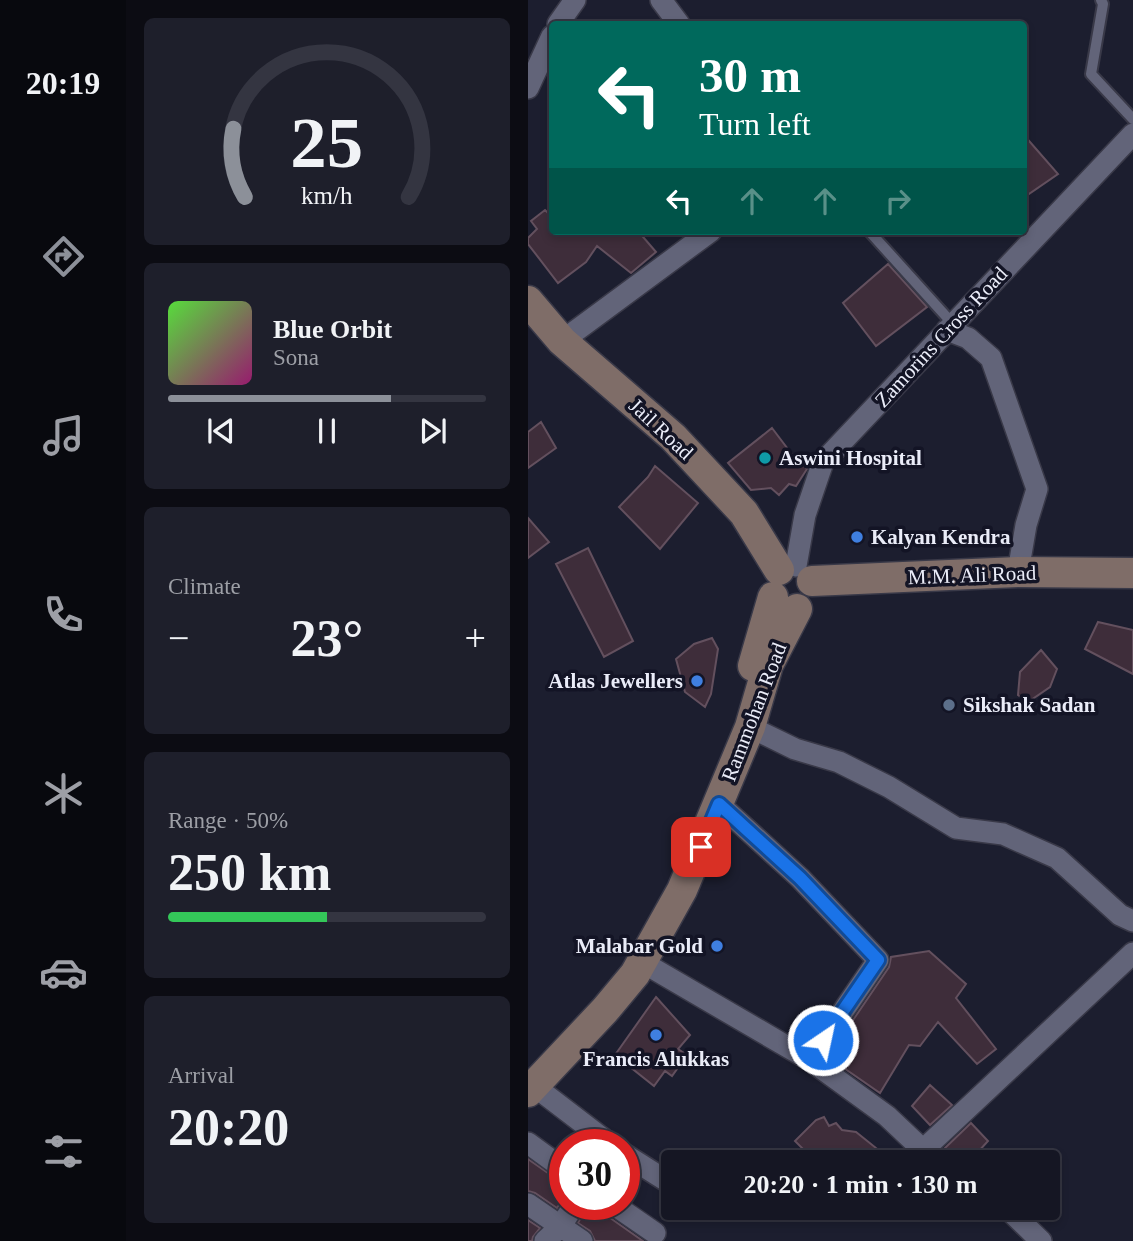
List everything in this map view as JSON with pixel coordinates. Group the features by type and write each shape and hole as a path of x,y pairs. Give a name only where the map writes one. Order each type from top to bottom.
{"main road":[{"name":"Jail Road","path":"528,301 562,341 673,437 744,513 791,585"},
{"name":"M.M. Ali Road","path":"791,585 1018,572 1132,573"},
{"name":"Rammohan Road","path":"530,1084 605,1010 642,962 682,890 750,727 791,585"},
{"name":"Rammohan Road","path":"530,1084 625,967 673,884 709,796 753,665 791,585"}],"street":[{"path":"560,21 575,0"},
{"path":"661,0 677,21"},
{"path":"528,88 549,42"},
{"name":"Zamorins Cross Road","path":"791,585 805,515 823,462 1132,134"},
{"path":"562,341 706,235"},
{"path":"950,327 991,358 1037,489 1026,525 1018,572"},
{"path":"750,727 795,748 839,762 889,786 956,828 1003,834 1057,858 1120,915 1132,921"},
{"path":"719,804 800,878 878,960 810,1060"},
{"path":"642,962 810,1060 887,1116 923,1150 1132,953"},
{"path":"530,1084 590,1129"},
{"path":"528,1143 549,1158"},
{"path":"640,1164 661,1177"},
{"path":"528,1205 553,1234 582,1241"},
{"path":"636,1220 655,1233"},
{"path":"1019,1220 1041,1241"}],"lane":[{"path":"1101,0 1103,4 1091,74 1132,119"},
{"path":"872,235 950,327"}],"building":[{"path":"1027,139 1058,174 1027,195"},
{"path":"545,210 549,214 549,235 641,235 656,252 631,273 597,246 586,262 558,283 528,244 528,238 537,229 531,221"},
{"path":"888,264 927,307 876,346 843,303"},
{"path":"541,422 556,448 528,468 528,432"},
{"name":"Aswini Hospital","path":"772,428 807,469 796,486 789,484 779,495 771,488 751,490 728,463"},
{"path":"655,466 698,503 660,549 619,507"},
{"path":"528,518 549,542 528,558"},
{"path":"588,548 633,641 604,657 556,564"},
{"path":"1098,622 1133,630 1133,674 1085,649"},
{"name":"Atlas Jewellers","path":"712,638 718,649 711,694 705,707 685,692 676,659 694,644"},
{"path":"1041,650 1057,669 1050,687 1028,702 1018,695 1020,672"},
{"path":"929,951 966,984 956,998 996,1049 977,1064 938,1022 920,1046 909,1045 880,1093 828,1057 889,967 891,957"},
{"path":"656,997 690,1035 678,1049 687,1055 672,1076 665,1071 654,1086 615,1055"},
{"path":"930,1085 952,1105 930,1125 912,1106"},
{"path":"824,1117 829,1126 836,1123 842,1130 856,1132 878,1150 804,1150 795,1141 816,1120"},
{"path":"971,1123 988,1141 980,1150 945,1148"},
{"path":"528,1159 549,1174 549,1203 528,1191"},
{"path":"528,1220 540,1228 532,1241 528,1241"},
{"path":"580,1220 613,1220 643,1241 595,1241 590,1231 578,1223"}],"place":[{"name":"Aswini Hospital","path":"765,458"},
{"name":"Kalyan Kendra","path":"857,537"},
{"name":"Atlas Jewellers","path":"697,681"},
{"name":"Sikshak Sadan","path":"949,705"},
{"name":"Malabar Gold","path":"717,946"},
{"name":"Francis Alukkas","path":"656,1035"}],"route":[{"path":"701,847 719,804 800,878 878,960 823,1040"}]}
